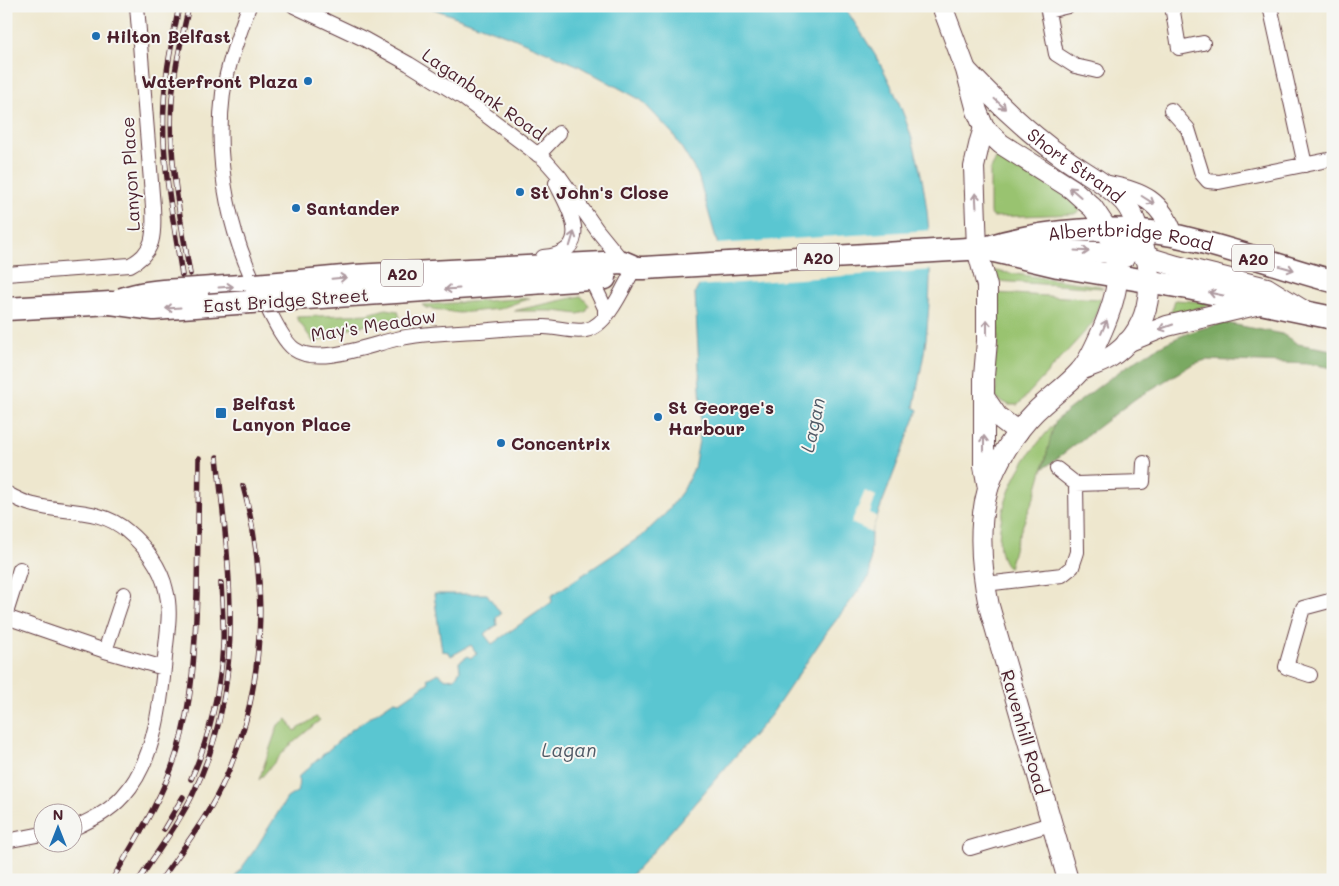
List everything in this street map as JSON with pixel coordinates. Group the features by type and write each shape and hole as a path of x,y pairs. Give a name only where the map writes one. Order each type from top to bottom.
{"main road":[{"name":"Short Strand","path":"942,6 966,70 977,112 984,128 1001,144 1072,189 1093,208 1107,229"},
{"name":"Short Strand","path":"966,70 1025,127 1060,155 1107,186 1125,203 1139,230 1147,257 1150,282"},
{"path":"984,128 974,167 981,248 987,286 984,466 988,488"},
{"path":"1107,186 1126,189 1156,205 1167,220 1173,235"},
{"path":"1107,229 1124,244 1147,257 1267,288 1306,312"},
{"name":"Albertbridge Road","path":"686,265 981,248 1017,240 1107,229 1139,230 1173,235 1333,281"},
{"name":"Ravenhill Road","path":"1068,880 992,615 985,584 982,553 983,512 988,488 1002,457 1018,432 1035,412 1081,370 1097,344 1116,292 1115,254 1107,229"},
{"path":"1017,240 1048,249 1125,256 1150,282"},
{"name":"Albertbridge Road","path":"981,248 1058,266 1264,303 1333,318"},
{"name":"East Bridge Street","path":"291,291 354,276 518,267 630,269 686,265"},
{"name":"East Bridge Street","path":"6,309 111,303 154,309 291,291 591,279 630,269"},
{"name":"Ravenhill Road","path":"1081,370 1109,357 1127,342 1137,329 1144,315 1150,295 1150,282"},
{"path":"1127,342 1167,326 1264,303"},
{"path":"984,397 997,416 1018,432"}],"street":[{"name":"Lanyon Place","path":"6,274 130,265 138,261 152,244 154,230 153,207 137,6"},
{"name":"May's Meadow","path":"249,6 231,61 224,93 221,120 222,168 234,229 248,269 280,330 295,350 314,356 355,350 400,338 433,334 543,327 586,330 600,323 616,301 630,269"},
{"name":"Laganbank Road","path":"294,6 364,39 409,64 462,97 542,158 560,177 597,230 630,269"},
{"path":"1068,6 1047,8 1056,54 1074,66 1097,71"},
{"path":"1172,6 1179,48 1204,43"},
{"path":"1270,6 1305,165"},
{"path":"1170,110 1188,129 1202,174 1208,181 1219,182 1333,159"},
{"path":"542,158 559,133"},
{"name":"Laganbank Road","path":"518,267 532,258 562,254 568,250 574,240 574,224 569,209 542,158"},
{"path":"591,279 605,308 605,315"},
{"path":"1057,469 1076,484 1143,482 1144,463"},
{"path":"985,584 1062,575 1072,567 1077,552 1076,484"},
{"path":"6,493 34,505 86,513 110,520 125,528 147,551 166,588 169,607 164,668 155,729 145,759 136,778 124,795 109,810 82,824"},
{"path":"6,613 20,569"},
{"path":"105,651 124,594"},
{"path":"1310,675 1286,667 1304,608 1333,600"},
{"path":"6,617 105,651 164,668"},
{"path":"970,848 1052,824"},
{"path":"6,841 32,836"}],"green space":[{"path":"998,155 1064,194 1081,210 1074,214 993,217 990,213 990,171"},
{"path":"993,272 1100,286 1103,288 996,281"},
{"path":"995,293 1101,299 1092,324 1018,405 1009,405 996,398 996,379 992,369 998,349 998,310"},
{"path":"581,296 589,305 586,312 578,314 555,311 513,311"},
{"path":"530,298 499,309 459,313 426,308 422,305"},
{"path":"1175,300 1209,303 1208,305 1170,316"},
{"path":"386,309 398,311 400,318 354,327 314,343 296,317 368,314"},
{"path":"1226,323 1282,334 1298,344 1333,350 1333,368 1310,364 1206,360 1193,364 1135,399 1043,469 1054,424 1058,418 1117,373 1151,351 1187,334 1206,327"},
{"path":"1056,422 1035,495 1016,542 1009,568 1003,560 1000,549 1000,524 1003,511 1015,478 1039,442"},
{"path":"316,717 320,720 287,748 259,780 278,725 287,719 295,731"}],"water":[{"name":"Lagan","path":"426,6 844,6 884,71 899,102 919,164 929,229 930,295 926,339 914,407 918,410 871,532 870,576 827,632 771,715 627,880 233,880 256,848 287,798 298,791 299,776 351,730 394,701 400,702 429,682 427,679 438,673 446,679 455,678 460,670 459,662 468,656 470,658 477,654 471,645 451,656 449,652 442,651 434,594 487,594 501,614 496,618 497,625 484,634 492,644 552,602 551,596 643,535 666,513 684,489 694,468 700,435 701,406 695,293 719,249 698,175 673,134 641,100 577,65 516,39"}],"pier":[{"path":"932,230 933,270 696,286 717,249 715,244"},
{"path":"865,491 876,496 870,513 877,517 871,532 851,523"}],"railway":[{"path":"179,6 166,79 164,147 168,190 182,275"},
{"path":"189,6 175,77 171,122 173,166 190,274"},
{"path":"139,880 192,796 209,754 221,713 228,671 230,630 226,545 217,457"},
{"path":"112,880 164,786 177,752 187,713 192,674 197,594 199,458"},
{"path":"161,880 196,830 220,791 239,742 249,706 256,670 260,596 257,559 243,486"},
{"path":"191,779 209,731 220,678 223,637 221,583"},
{"path":"164,829 183,797"}],"place":[{"name":"Hilton Belfast","path":"96,36"},
{"name":"Waterfront Plaza","path":"308,81"},
{"name":"St John's Close","path":"520,192"},
{"name":"Santander","path":"296,208"},
{"name":"Belfast Lanyon Place","path":"221,413"},
{"name":"St George's Harbour","path":"658,417"},
{"name":"Concentrix","path":"501,443"}]}
